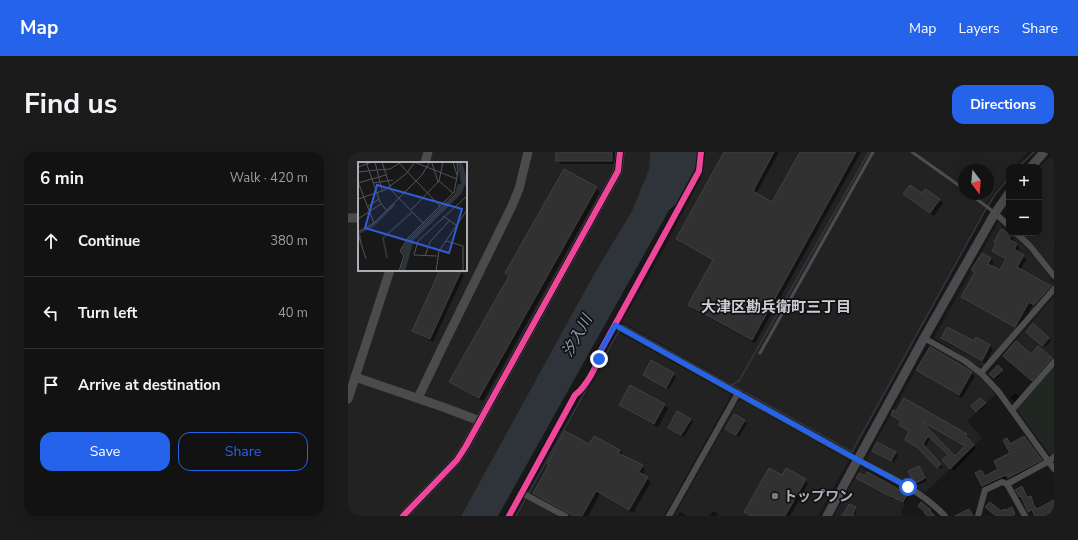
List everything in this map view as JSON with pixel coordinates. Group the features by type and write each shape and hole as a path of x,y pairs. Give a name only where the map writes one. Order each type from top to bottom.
{"street":[{"path":"425,162 428,152"},
{"path":"418,398 511,208 519,189 528,152"},
{"path":"403,516 456,460 466,446 618,171 620,152"},
{"path":"509,516 575,395 581,391 599,359 600,352 699,172 701,152"},
{"path":"1034,164 1044,152"},
{"path":"827,516 992,210 1006,196"},
{"path":"992,210 1006,223"},
{"path":"1019,236 1030,246 1054,276"},
{"path":"348,399 390,271"},
{"path":"981,373 1054,289"},
{"path":"615,325 908,487 938,508 945,516"},
{"path":"924,338 965,361 981,373 998,391 1054,469"},
{"path":"1012,410 1054,362"},
{"path":"355,377 480,420"},
{"path":"669,516 738,393"},
{"path":"1007,484 1049,462 1054,457"},
{"path":"978,516 986,490 1002,482 1007,484 1024,516"},
{"path":"522,493 565,516"}],"lane":[{"path":"760,353 873,152"},
{"path":"912,152 958,186"},
{"path":"978,200 992,210"},
{"path":"1051,512 1054,516"}],"shaded area":[{"path":"348,152 650,152 649,169 632,211 594,274 461,516 348,516"},
{"path":"704,152 1028,152 1017,164 1006,164 1006,178 994,193 994,164 958,164 958,200 989,200 852,451 622,322 664,249 701,178"},
{"path":"1054,153 1054,271 1032,244 1023,236 1042,236 1042,164"},
{"path":"998,222 1006,230 1006,236 1015,236 1035,258 1054,283 1054,286 984,366 979,366 934,338"},
{"path":"1054,296 1054,358 1033,382 1002,356"},
{"path":"620,333 730,394 730,397 664,516 518,516"},
{"path":"930,345 974,370 997,393 967,421 982,438 925,493 866,459"},
{"path":"1054,366 1054,454 1050,455 1017,410"},
{"path":"742,400 849,460 818,516 674,516 738,401"},
{"path":"861,467 910,494 901,512 903,516 834,516"}],"water":[{"name":"汐入川","path":"650,152 698,152 696,167 676,204 669,210 498,516 461,516 594,274 632,211 649,169"}],"building":[{"path":"556,152 612,152 612,161 556,161"},
{"path":"724,152 774,152 753,191 772,202 800,152 856,152 752,340 688,305 713,260 676,239"},
{"path":"564,169 597,187 479,398 449,382 509,276 505,273"},
{"path":"910,185 922,193 925,189 940,199 930,213 903,194"},
{"path":"1001,229 1006,232 1006,236 1010,236 1009,239 1017,244 1014,249 1024,255 1017,267 1051,286 1034,305 1029,302 1015,327 961,297 975,272 971,270 982,253 991,258 988,264 1000,270 1006,259 992,251 996,243 994,242"},
{"path":"440,271 461,271 430,339 412,331"},
{"path":"1033,323 1049,338 1042,346 1026,332"},
{"path":"947,327 974,341 976,337 990,345 982,361 941,338"},
{"path":"1016,341 1031,354 1038,346 1052,358 1032,381 1003,356"},
{"path":"930,347 972,372 959,395 916,370"},
{"path":"651,360 674,373 666,388 643,375"},
{"path":"998,365 1003,370 994,378 989,374"},
{"path":"630,385 665,404 654,424 619,405"},
{"path":"904,398 967,434 966,436 974,445 950,469 942,460 948,455 928,436 923,444 941,464 937,468 917,447 905,440 909,431 899,425 901,421 891,415 893,410 896,412","holes":["924,423 965,446 955,456"]},
{"path":"980,398 986,403 976,412 971,406"},
{"path":"677,411 691,419 681,435 668,428"},
{"path":"734,414 745,420 736,435 725,429"},
{"path":"565,431 589,444 594,436 620,450 618,453 643,465 639,472 648,477 629,510 596,491 582,516 574,516 533,493 549,465 547,464"},
{"path":"1024,436 1042,460 1008,478 1006,475 982,486 975,473 981,470 985,476 998,469 994,461 1010,453 1003,440 1007,438 1010,444"},
{"path":"877,442 896,452 891,461 872,451"},
{"path":"919,466 925,478 914,484 908,471"},
{"name":"トップワン","path":"769,468 782,475 786,468 806,479 785,516 751,516 744,512"},
{"path":"867,472 903,492 908,493 903,502 856,478 859,473 865,476"},
{"path":"1022,486 1027,497 1031,496 1037,509 1054,500 1054,511 1051,509 1048,511 1050,516 1035,516 1032,510 1028,512 1021,496 1020,497 1015,490"},
{"path":"921,502 931,510 930,511 935,516 928,516 924,513 925,512 918,506"},
{"path":"990,502 1001,511 1012,507 1015,514 1012,516 996,516 985,507"},
{"path":"849,504 856,507 852,516 842,516"},
{"path":"969,509 973,516 955,516"}],"waterway":[{"path":"516,516 623,325 731,385 739,381 869,152"},
{"path":"1021,164 1034,152"},
{"path":"732,385 852,452 984,212 1006,181"}],"cycle path":[{"path":"403,516 457,460 466,446 618,171 620,152"},
{"path":"509,516 575,395 579,392 591,375 597,363 600,352 699,171 701,152"}],"place":[{"name":"トップワン","path":"775,496"}],"district":[{"name":"大津区勘兵衛町三丁目","path":"776,307"}],"route":[{"path":"599,359 600,352 615,325 908,487"}]}
